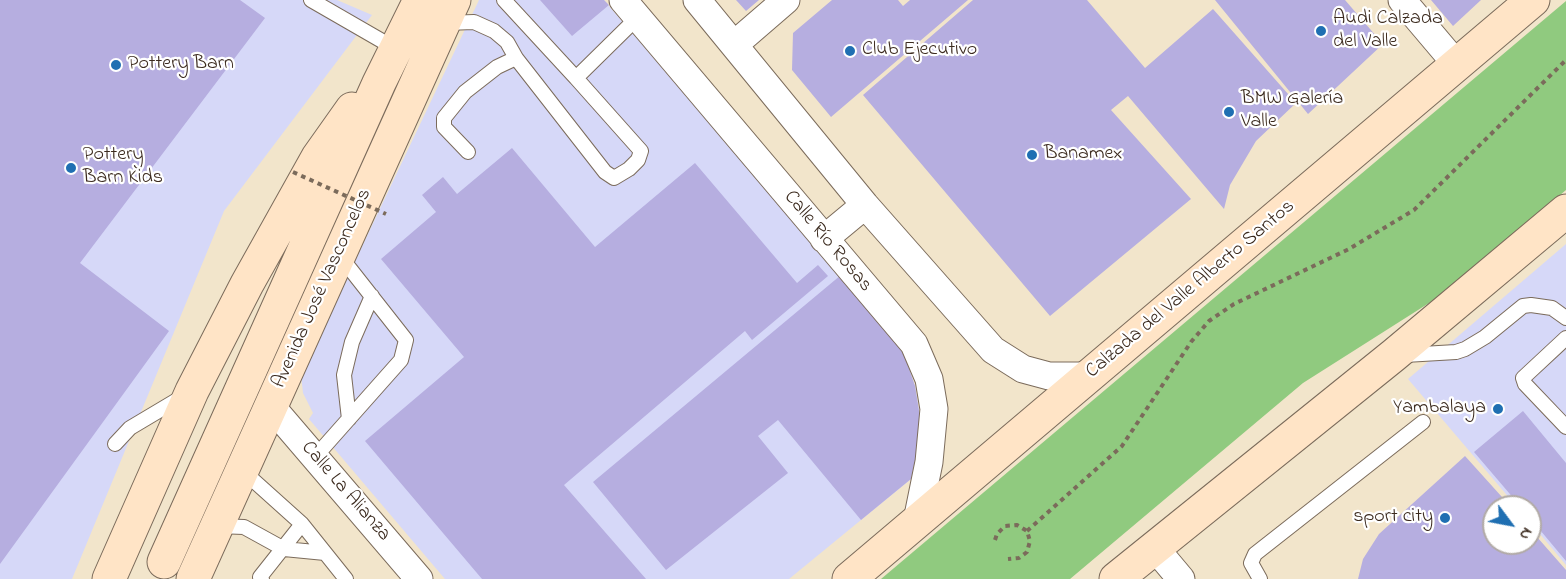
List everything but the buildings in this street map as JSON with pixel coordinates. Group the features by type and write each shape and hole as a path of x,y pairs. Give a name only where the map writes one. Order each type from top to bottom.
{"main road":[{"name":"Avenida José Vasconcelos","path":"164,562 379,83 420,0"},
{"name":"Calzada del Valle Alberto Santos","path":"849,579 1532,0"},
{"name":"Avenida José Vasconcelos","path":"193,579 215,525 448,12"},
{"path":"109,579 192,391 247,284 318,157 356,104 379,83"},
{"path":"1116,579 1394,356 1566,211"}],"street":[{"path":"698,0 865,205 993,350 1023,369 1049,376 1089,376"},
{"path":"735,44 786,0"},
{"path":"1402,0 1456,65"},
{"name":"Calle Río Rosas","path":"631,9 914,344 929,379 934,409 930,452 917,521"},
{"path":"824,239 865,205"},
{"name":"Calle La Alianza","path":"270,405 420,579"},
{"path":"1155,548 1181,579"}],"lane":[{"path":"311,0 396,49"},
{"path":"448,12 455,21 474,22 494,31 507,42 516,58 605,172 610,177 618,177 638,160 641,151 504,0"},
{"path":"576,78 631,9"},
{"path":"468,152 444,127 444,118 465,92 497,68 516,58"},
{"path":"315,457 402,360 406,340 339,255"},
{"path":"349,419 344,375 352,342 372,296"},
{"path":"1394,356 1456,352 1476,344 1523,306 1531,304 1552,308 1566,318"},
{"path":"1566,338 1523,378 1525,384 1566,427"},
{"path":"115,444 130,428 192,391"},
{"path":"1260,579 1251,563 1255,554 1424,422"},
{"path":"241,469 302,524 346,579"},
{"path":"260,578 302,524"},
{"path":"215,525 244,527 284,549 325,553"}],"path":[{"path":"1027,531 1122,446 1191,342 1209,321 1234,304 1349,249 1414,210 1566,60"},
{"path":"293,172 386,214"},
{"path":"995,540 997,534 1005,526 1017,525 1027,531 1030,541 1027,552 1019,558 1008,558"}],"shaded area":[{"path":"0,0 337,0 372,15 224,211 72,579 0,579"},
{"path":"479,0 604,0 902,348 915,386 920,417 917,451 911,479 789,579 445,579 309,419 313,413 303,393 301,375"},
{"path":"1566,244 1566,565 1542,536 1542,495 1507,495 1408,379"}],"green space":[{"path":"1566,1 1566,190 1448,291 1303,383 1070,579 881,579"}],"place":[{"name":"Audi Calzada del Valle","path":"1321,31"},
{"name":"Club Ejecutivo","path":"850,51"},
{"name":"Pottery Barn","path":"116,65"},
{"name":"BMW Galería Valle","path":"1229,112"},
{"name":"Banamex","path":"1032,155"},
{"name":"Pottery Barn Kids","path":"71,168"},
{"name":"Yambalaya","path":"1498,409"},
{"name":"sport city","path":"1445,518"}]}
